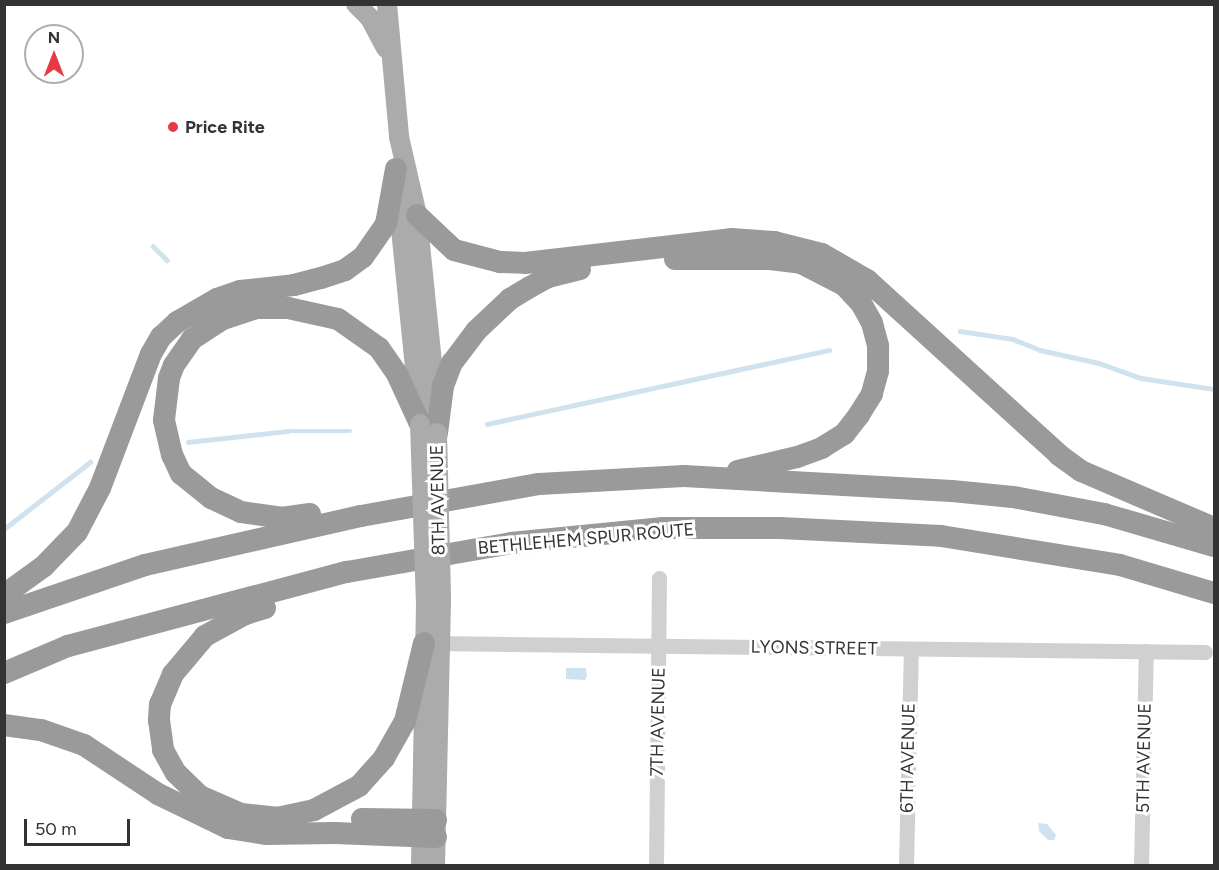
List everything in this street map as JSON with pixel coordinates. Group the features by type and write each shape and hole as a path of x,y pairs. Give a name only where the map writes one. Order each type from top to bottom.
{"highway":[{"path":"4,595 44,566 76,532 100,488 150,354 161,337 177,322 217,299 240,291 294,285 345,270 363,257 386,224 402,195 454,250 500,262 525,264 731,239 774,242 822,254 867,280 1059,455 1081,471 1215,528"},
{"path":"728,257 770,259 801,264 824,273 844,285 861,303 872,323 878,346 875,382 859,416 844,434 822,448 797,457 752,469 684,476 539,484 472,494 376,503 283,518 241,512 211,498 181,474 172,455 164,420 171,372 192,339 223,319 240,312 257,308 288,308 338,319 379,348 429,429 452,363 463,346 510,299 548,277 574,270 653,259 728,257"},
{"path":"684,476 940,490 1013,497 1104,514 1215,546"},
{"path":"4,613 145,565 472,494"},
{"name":"BETHLEHEM SPUR ROUTE","path":"4,673 69,646 347,572 512,543 663,528 780,528 941,536 1120,565 1215,593"},
{"path":"429,828 241,814 214,804 187,786 168,761 160,736 160,704 182,660 206,636 245,614 512,543"},
{"path":"277,818 330,804 359,786 372,773 384,758 405,721 432,643"},
{"path":"4,725 41,730 84,745 158,795 228,828 266,834 429,828"}],"main road":[{"path":"356,4 370,18 391,58"},
{"name":"8TH AVENUE","path":"387,4 402,195 429,429 433,602 429,828 422,866"},
{"name":"8TH AVENUE","path":"429,828 435,866"}],"street":[{"name":"7TH AVENUE","path":"656,866 659,578"},
{"name":"LYONS STREET","path":"432,643 1205,652"},
{"name":"6TH AVENUE","path":"906,866 911,650"},
{"name":"5TH AVENUE","path":"1142,866 1146,651"}],"water":[{"path":"566,668 586,668 585,680 566,679"},
{"path":"1038,823 1047,824 1056,835 1054,840 1048,840 1039,831"}],"waterway":[{"path":"153,246 167,260"},
{"path":"960,331 1013,339 1040,350 1099,363 1141,378 1214,389"},
{"path":"487,424 829,350"},
{"path":"188,442 288,431 350,431"},
{"path":"4,529 90,462"}],"place":[{"name":"Price Rite","path":"173,127"}]}
